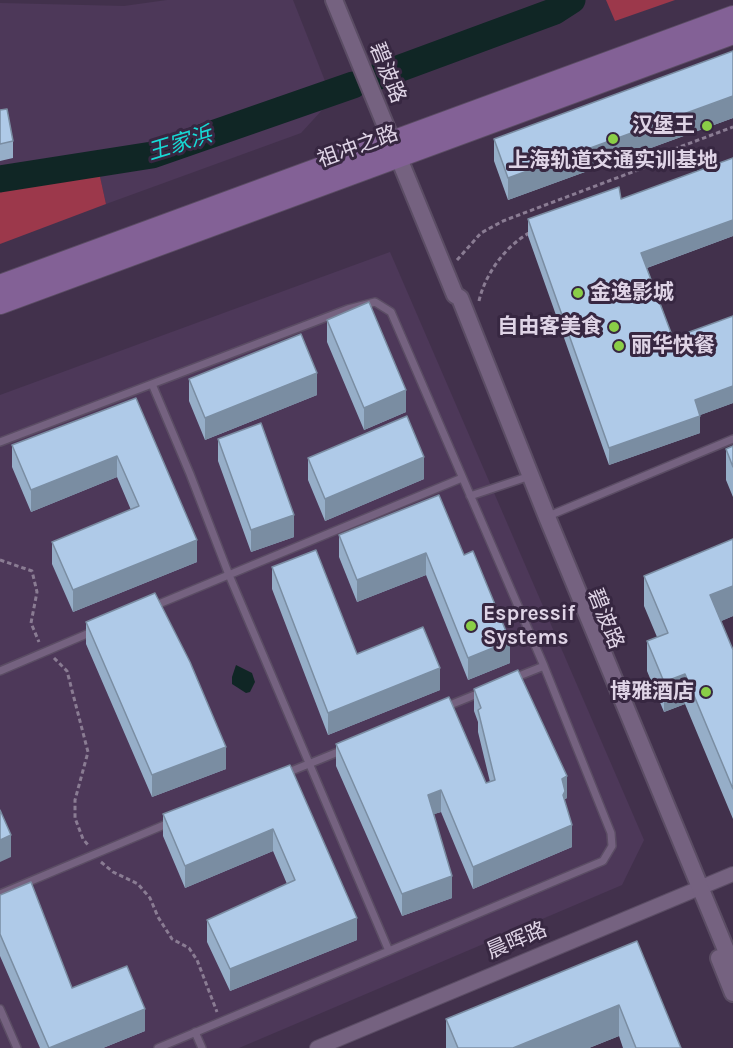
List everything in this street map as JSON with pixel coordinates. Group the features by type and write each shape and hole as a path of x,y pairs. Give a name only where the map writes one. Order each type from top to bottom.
{"main road":[{"name":"祖冲之路","path":"0,304 733,16"},
{"name":"祖冲之路","path":"0,285 733,34"}],"street":[{"name":"碧波路","path":"334,0 455,295 460,298 544,518 696,889 733,993"},
{"name":"碧波路","path":"455,295 453,301 524,478 544,518"},
{"name":"晨晖路","path":"317,1048 733,874"},
{"name":"碧波路","path":"696,889 733,967"}],"lane":[{"path":"0,442 348,309 375,302 391,312 543,666 611,832 612,846 603,861 158,1048"},
{"path":"152,384 229,575 388,951"},
{"path":"544,518 733,439"},
{"path":"144,611 462,478"},
{"path":"470,496 524,478"},
{"path":"0,671 101,628"},
{"path":"512,679 543,666"},
{"path":"437,710 490,688"},
{"path":"278,777 352,746"},
{"path":"0,894 181,818"},
{"path":"0,1008 17,1048"},
{"path":"195,1032 202,1048"}],"path":[{"path":"446,273 481,233 503,221 651,165 669,151 732,128"},
{"path":"478,307 486,279 500,259 528,233 539,229"},
{"path":"0,560 32,571 36,592 32,623 38,640 67,670 88,752 75,800 75,818 83,839 102,864 138,884 150,898 158,917 172,939 189,948 197,960 221,1022"}],"shaded area":[{"path":"167,0 293,0 325,81 323,109 301,133 106,204 95,154 0,171 0,3 124,6"},
{"path":"606,0 675,0 615,21"},
{"path":"95,154 106,204 0,244 0,171"},
{"path":"390,252 644,840 622,885 239,1048 0,1048 0,395"},
{"path":"236,665 252,673 255,682 250,692 246,693 232,684"}],"building":[{"path":"733,51 733,96 508,178 494,139"},
{"path":"7,109 13,141 0,144 0,110"},
{"path":"733,158 733,220 641,253 673,338 733,316 733,386 695,400 700,416 609,448 528,219 619,187 621,199"},
{"path":"369,302 406,390 364,408 327,320"},
{"path":"301,334 317,373 205,418 189,379"},
{"path":"136,398 197,540 73,590 52,542 139,506 117,456 31,490 12,445"},
{"path":"407,416 424,457 325,499 308,458"},
{"path":"261,423 294,515 251,530 218,439"},
{"path":"733,446 733,467 726,449"},
{"path":"439,495 464,555 473,551 510,641 468,658 426,553 357,580 339,535"},
{"name":"博雅酒店","path":"733,539 733,586 710,595 733,650 733,789 685,674 664,682 647,641 668,633 644,576"},
{"path":"316,550 357,654 423,627 440,668 328,713 272,567"},
{"path":"155,593 190,662 226,747 152,775 86,622"},
{"path":"518,670 567,776 562,779 565,791 563,795 572,825 473,867 441,790 428,795 452,876 402,894 336,744 449,697 486,783 495,780 478,710 481,708 474,689"},
{"path":"290,765 357,918 230,969 207,920 295,880 273,829 185,866 163,814"},
{"path":"0,810 11,835 0,840"},
{"path":"31,882 72,988 127,966 145,1009 49,1048 0,934 0,895"},
{"path":"637,941 681,1048 636,1048 619,1005 513,1048 458,1048 446,1019"}],"waterway":[{"name":"王家浜","path":"379,76 555,11 572,0"},
{"name":"王家浜","path":"0,179 152,155 353,85"}],"place":[{"name":"汉堡王","path":"707,126"},
{"name":"上海轨道交通实训基地","path":"613,139"},
{"name":"金逸影城","path":"578,293"},
{"name":"自由客美食","path":"614,327"},
{"name":"丽华快餐","path":"619,346"},
{"name":"Espressif Systems","path":"471,626"},
{"name":"博雅酒店","path":"706,692"}]}
